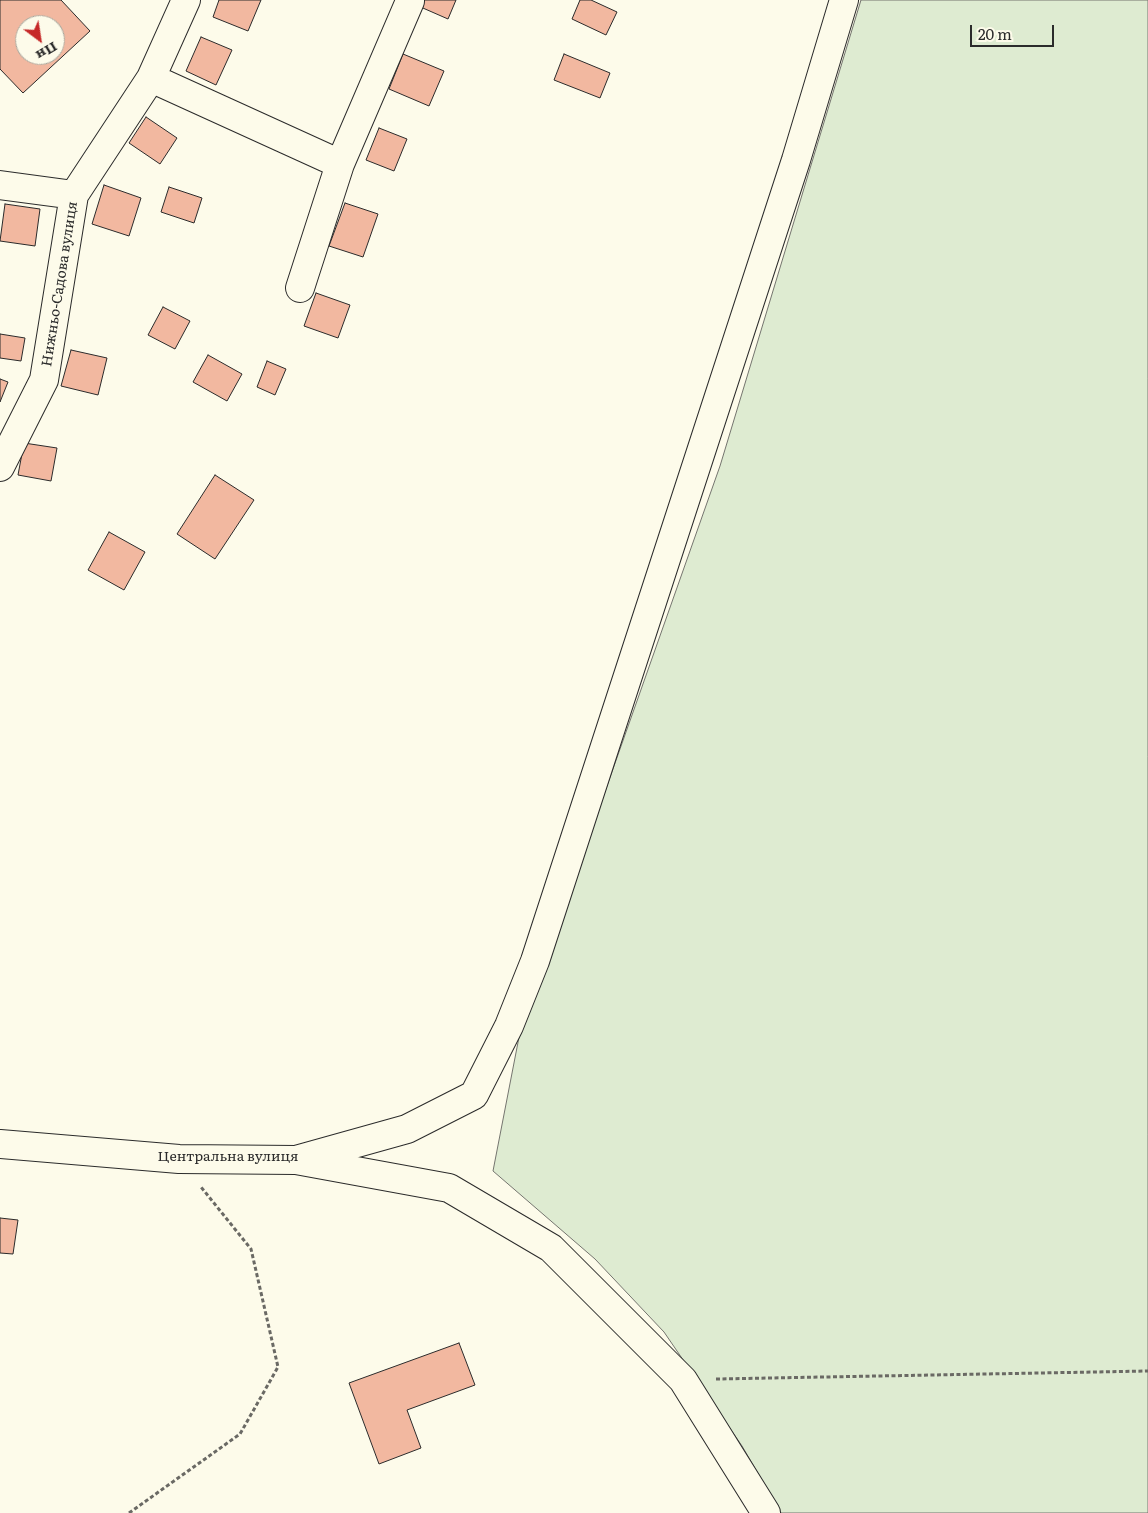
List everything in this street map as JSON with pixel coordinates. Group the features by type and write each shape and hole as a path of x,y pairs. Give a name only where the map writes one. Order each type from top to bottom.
{"street":[{"name":"Нижньо-Садова вулиця","path":"0,467 44,380 74,195 151,78 186,0"},
{"name":"Центральна вулиця","path":"0,1144 179,1159 296,1160 407,1129 474,1095 509,1026 536,961 793,169 844,0"},
{"path":"300,288 340,164 410,1"},
{"path":"151,78 340,164"},
{"path":"0,185 74,195"},
{"path":"296,1160 449,1188 551,1248 683,1380 766,1513"}],"path":[{"path":"129,1513 240,1434 278,1367 251,1249 179,1159"},
{"path":"683,1380 1148,1371"}],"green space":[{"path":"861,0 1148,0 1148,1513 781,1513 742,1446 664,1332 595,1259 493,1171 520,1032 720,466"}],"building":[{"path":"0,0 61,0 90,31 65,54 65,15 15,15 15,65 53,65 23,93 0,69"},
{"path":"219,0 261,0 248,31 213,17"},
{"path":"418,0 456,0 448,19 416,5"},
{"path":"580,0 591,0 617,12 606,35 572,19"},
{"path":"201,37 232,50 216,85 186,71"},
{"path":"403,54 444,71 429,106 389,89"},
{"path":"564,54 610,73 600,98 554,80"},
{"path":"146,117 177,138 160,164 129,143"},
{"path":"379,128 407,139 394,171 366,160"},
{"path":"104,185 141,198 129,236 92,224"},
{"path":"169,187 202,198 194,223 161,212"},
{"path":"345,203 378,214 363,257 329,246"},
{"path":"5,204 40,209 35,246 0,241"},
{"path":"316,293 350,305 338,338 304,326"},
{"path":"163,307 190,321 175,349 148,335"},
{"path":"0,334 25,338 21,361 0,358"},
{"path":"71,350 107,358 98,395 61,386"},
{"path":"208,355 242,374 227,401 193,382"},
{"path":"267,361 286,369 275,395 257,387"},
{"path":"0,379 8,382 0,402"},
{"path":"24,443 57,448 51,481 18,475"},
{"path":"215,475 254,500 215,559 177,534"},
{"path":"109,532 145,552 124,590 88,570"},
{"path":"0,1218 18,1220 13,1254 0,1253"},
{"path":"459,1343 475,1385 407,1410 421,1448 379,1464 349,1383"}]}
